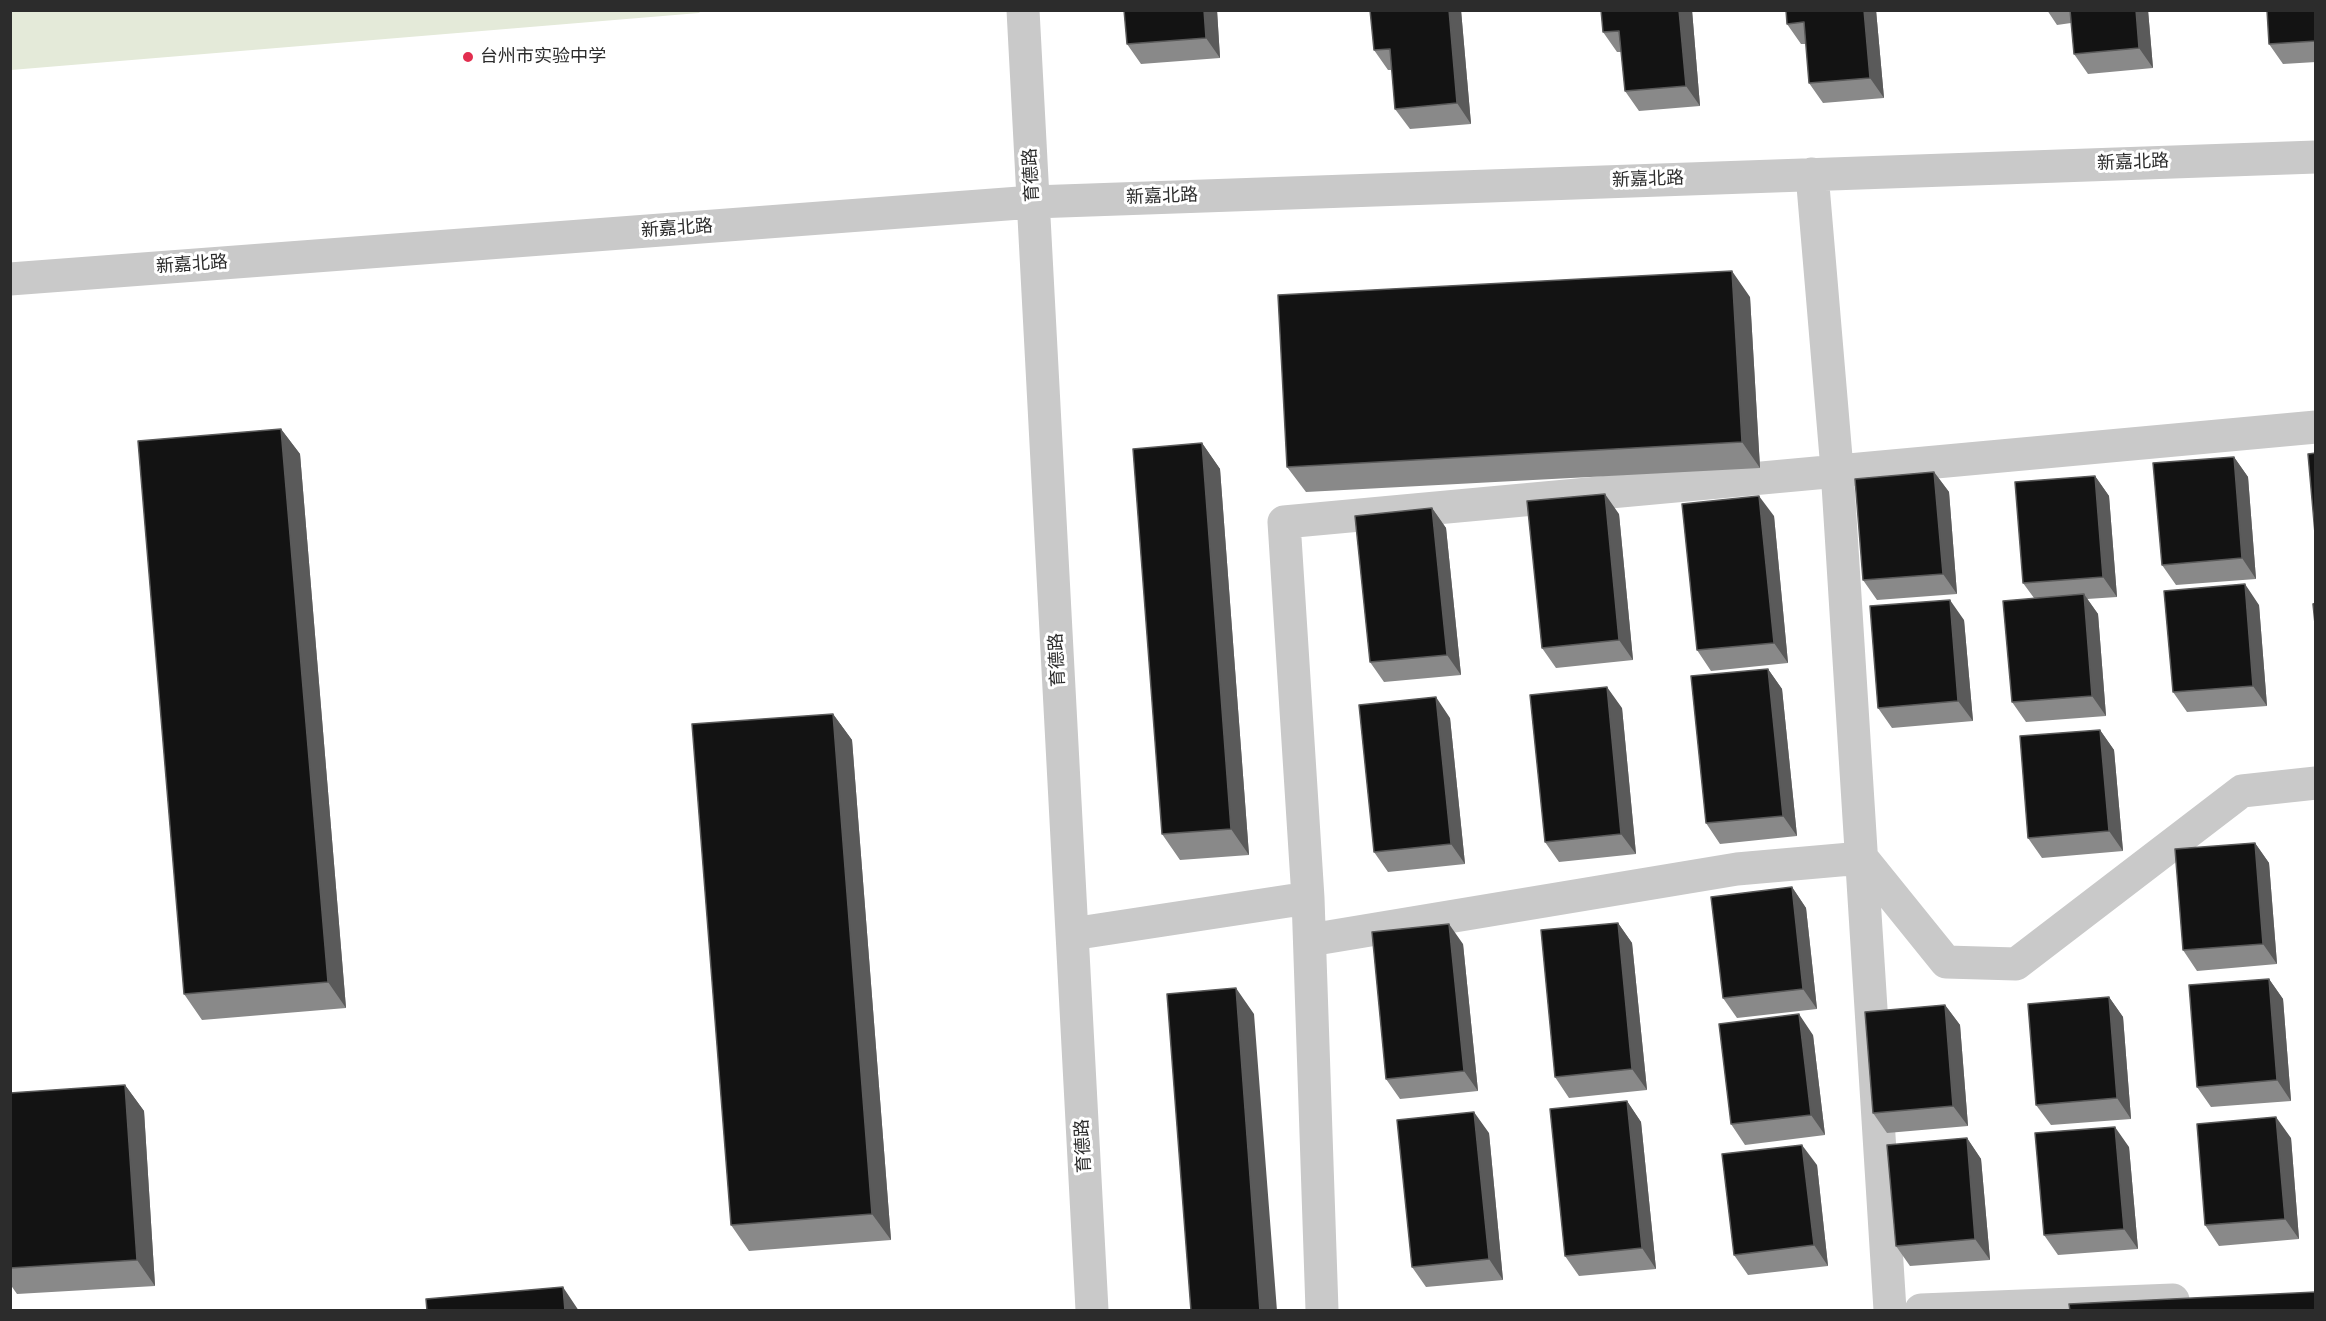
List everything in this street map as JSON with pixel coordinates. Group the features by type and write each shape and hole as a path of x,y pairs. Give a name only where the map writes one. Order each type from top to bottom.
{"street":[{"name":"育德路","path":"1023,10 1092,1311"},
{"name":"新嘉北路","path":"10,279 1033,202 2316,157"},
{"path":"1812,174 1838,470 1890,1311"},
{"path":"1322,1311 1308,898 1284,522 2316,427"},
{"path":"1862,858 1946,963 2016,964 2242,791 2316,783"},
{"path":"1310,940 1737,869 1862,858"},
{"path":"1072,934 1308,898"},
{"path":"1937,1310 2208,1298"}],"green space":[{"path":"11,10 701,11 699,13 11,70"}],"building":[{"path":"1124,10 1204,10 1206,38 1127,44"},
{"path":"1370,10 1449,10 1457,103 1395,109 1390,49 1374,50"},
{"path":"1601,10 1679,10 1686,86 1625,91 1619,31 1603,32"},
{"path":"1786,10 1864,10 1870,78 1809,83 1804,22 1787,24"},
{"path":"2070,10 2136,10 2139,48 2074,54"},
{"path":"2267,10 2316,10 2316,41 2269,44"},
{"path":"1732,271 1742,442 1287,467 1278,295"},
{"path":"281,429 328,982 184,994 138,441"},
{"path":"1202,443 1231,829 1162,834 1133,449"},
{"path":"2316,453 2316,545 2308,454"},
{"path":"2234,457 2242,558 2162,565 2153,463"},
{"path":"1934,472 1943,574 1863,580 1855,479"},
{"path":"2095,476 2103,577 2023,583 2015,482"},
{"path":"1605,494 1619,640 1542,648 1527,501"},
{"path":"1759,496 1774,643 1697,650 1682,504"},
{"path":"1432,508 1447,655 1370,662 1355,516"},
{"path":"2245,584 2253,686 2173,692 2164,591"},
{"path":"2084,594 2092,696 2012,702 2003,601"},
{"path":"1950,600 1958,701 1878,708 1870,606"},
{"path":"2316,603 2316,634 2313,604"},
{"path":"1768,669 1783,816 1706,823 1691,676"},
{"path":"1607,687 1621,834 1545,842 1530,695"},
{"path":"1436,697 1451,844 1374,852 1359,705"},
{"path":"833,714 872,1214 731,1225 692,724"},
{"path":"2100,730 2109,831 2028,838 2020,736"},
{"path":"2255,843 2263,944 2183,950 2175,849"},
{"path":"1792,887 1803,989 1723,998 1711,897"},
{"path":"1618,923 1632,1069 1555,1077 1541,930"},
{"path":"1449,924 1464,1071 1386,1079 1372,932"},
{"path":"2269,979 2277,1080 2197,1087 2189,985"},
{"path":"1236,988 1260,1311 1191,1311 1167,994"},
{"path":"2109,997 2117,1098 2036,1105 2028,1004"},
{"path":"1945,1005 1953,1106 1873,1113 1865,1012"},
{"path":"1799,1014 1811,1115 1731,1124 1719,1024"},
{"path":"125,1085 137,1260 10,1268 10,1093"},
{"path":"1627,1101 1642,1248 1565,1256 1550,1109"},
{"path":"1474,1112 1489,1259 1412,1267 1397,1120"},
{"path":"2276,1117 2285,1219 2205,1225 2197,1124"},
{"path":"2115,1127 2124,1229 2044,1235 2035,1133"},
{"path":"1967,1138 1975,1239 1896,1246 1887,1145"},
{"path":"1802,1145 1814,1245 1734,1255 1722,1154"},
{"path":"563,1287 565,1311 427,1311 426,1299"},
{"path":"2316,1292 2316,1311 2070,1311 2069,1304"}],"place":[{"name":"台州市实验中学","path":"468,57"}]}
